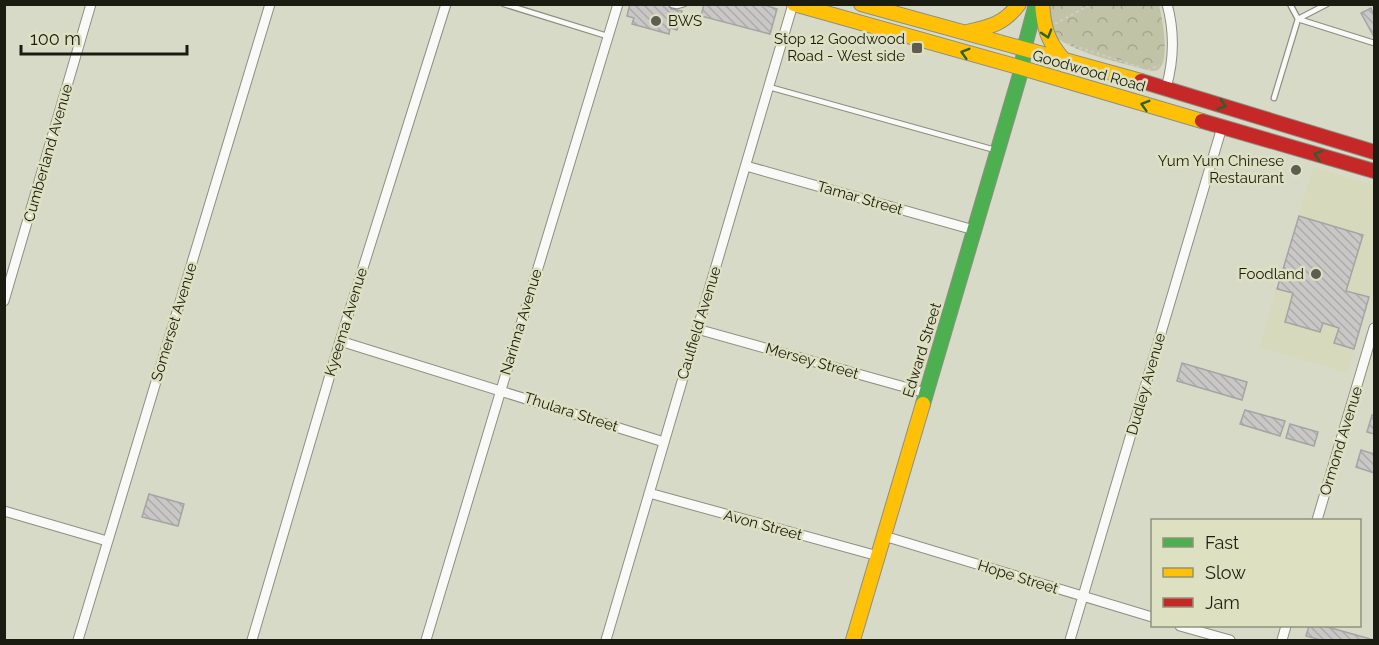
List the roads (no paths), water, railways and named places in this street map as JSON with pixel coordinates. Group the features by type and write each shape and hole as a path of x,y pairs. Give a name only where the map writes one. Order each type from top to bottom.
{"main road":[{"name":"Goodwood Road","path":"793,4 1374,171"},
{"name":"Goodwood Road","path":"861,4 1166,88 1374,152"},
{"path":"965,33 999,24 1013,14 1019,4"},
{"name":"Edward Street","path":"853,640 1022,68 1024,49 1036,4"},
{"path":"1042,4 1047,36 1063,60"}],"street":[{"name":"Cumberland Avenue","path":"4,302 91,4"},
{"name":"Somerset Avenue","path":"78,640 270,4"},
{"name":"Kyeema Avenue","path":"252,640 340,341 446,4"},
{"name":"Narinna Avenue","path":"426,640 618,4"},
{"name":"Caulfield Avenue","path":"606,640 793,4"},
{"path":"1166,88 1173,57 1174,38 1167,4"},
{"name":"Dudley Avenue","path":"1070,640 1222,127"},
{"name":"Tamar Street","path":"746,166 974,230"},
{"name":"Ormond Avenue","path":"1317,519 1374,328"},
{"name":"Mersey Street","path":"697,329 926,393"},
{"name":"Thulara Street","path":"340,341 664,442"},
{"name":"Avon Street","path":"649,493 878,556"},
{"path":"4,511 107,541"},
{"name":"Hope Street","path":"884,536 1151,617"},
{"path":"1184,627 1230,640"}],"lane":[{"path":"504,4 609,36"},
{"path":"672,5 684,4"},
{"path":"1274,98 1298,20 1290,4"},
{"path":"1298,20 1327,4"},
{"path":"1298,20 1374,43"},
{"path":"769,87 998,151"}],"place":[{"name":"BWS","path":"656,21"},
{"name":"Stop 12 Goodwood Road - West side","path":"917,48"},
{"name":"Yum Yum Chinese Restaurant","path":"1296,170"},
{"name":"Foodland","path":"1316,274"}]}
